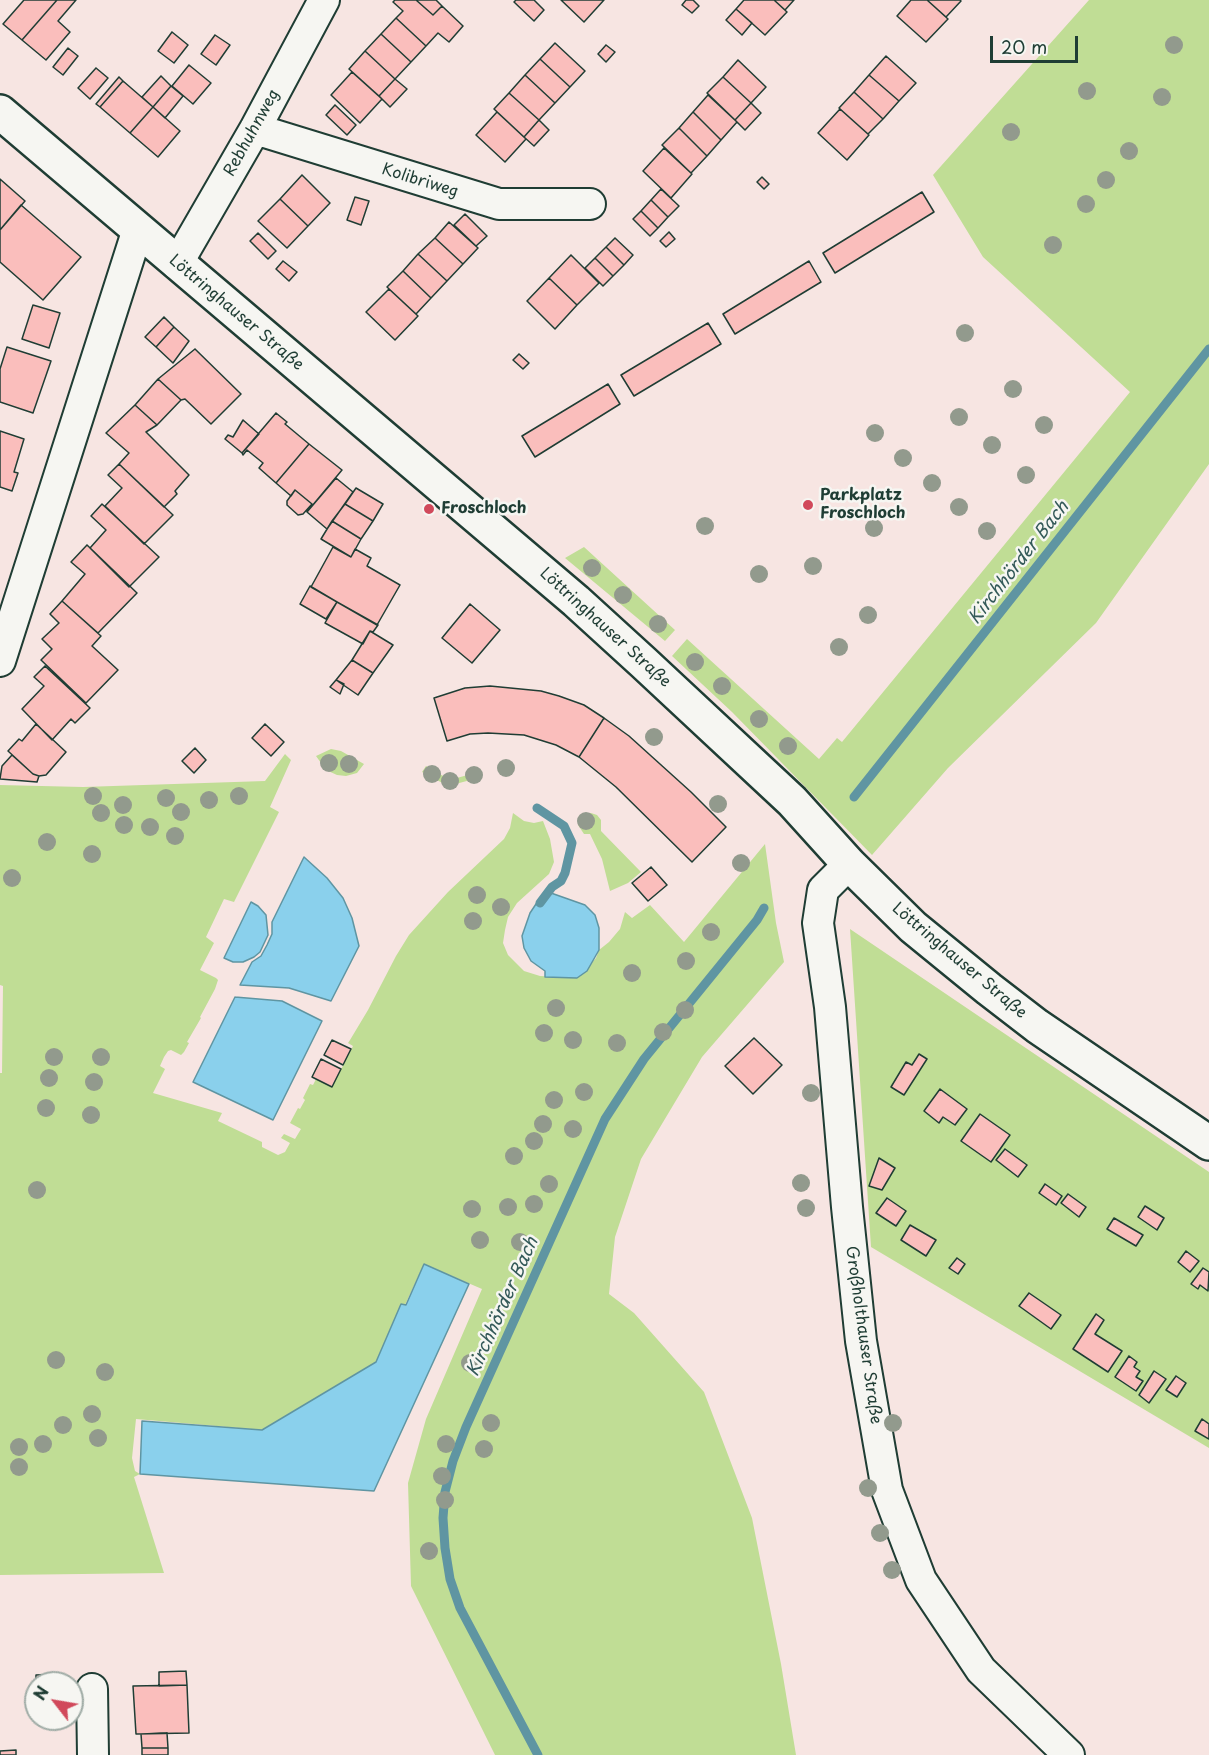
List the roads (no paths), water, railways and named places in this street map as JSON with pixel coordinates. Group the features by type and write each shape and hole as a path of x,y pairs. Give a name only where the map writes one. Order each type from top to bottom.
{"street":[{"name":"Rebhuhnweg","path":"177,264 255,129 324,0"},
{"name":"Löttringhauser Straße","path":"0,112 537,567 610,632 792,801 849,864 913,927 1037,1026 1209,1143"},
{"name":"Kolibriweg","path":"255,129 499,204 590,204"},
{"path":"0,661 138,229"},
{"name":"Großholthauser Straße","path":"849,864 823,890 818,923 830,1007 861,1341 887,1490 921,1580 981,1670 1069,1755"},
{"path":"92,1689 93,1755"}],"water":[{"path":"304,857 327,878 343,898 352,918 359,946 331,1001 289,988 240,985 252,962 261,956 267,945 272,934 272,922"},
{"path":"551,893 585,905 595,915 599,928 599,950 587,971 577,978 545,977 545,971 531,961 524,948 522,936 530,913 538,901 543,904"},
{"path":"251,902 266,915 268,935 260,952 254,957 243,962 233,962 224,958"},
{"path":"235,997 282,1001 322,1021 273,1120 193,1082"},
{"path":"424,1264 469,1284 374,1491 140,1474 142,1421 262,1430 376,1362 401,1304 406,1305"}],"waterway":[{"name":"Kirchhörder Bach","path":"854,797 1209,349"},
{"path":"537,808 564,826 572,843 561,881 552,887 540,903"},
{"name":"Kirchhörder Bach","path":"538,1755 460,1608 450,1579 443,1518 445,1492 453,1461 466,1427 605,1119 644,1059 757,920 764,908"}],"place":[{"name":"Parkplatz Froschloch","path":"808,505"},
{"name":"Froschloch","path":"429,509"}]}
